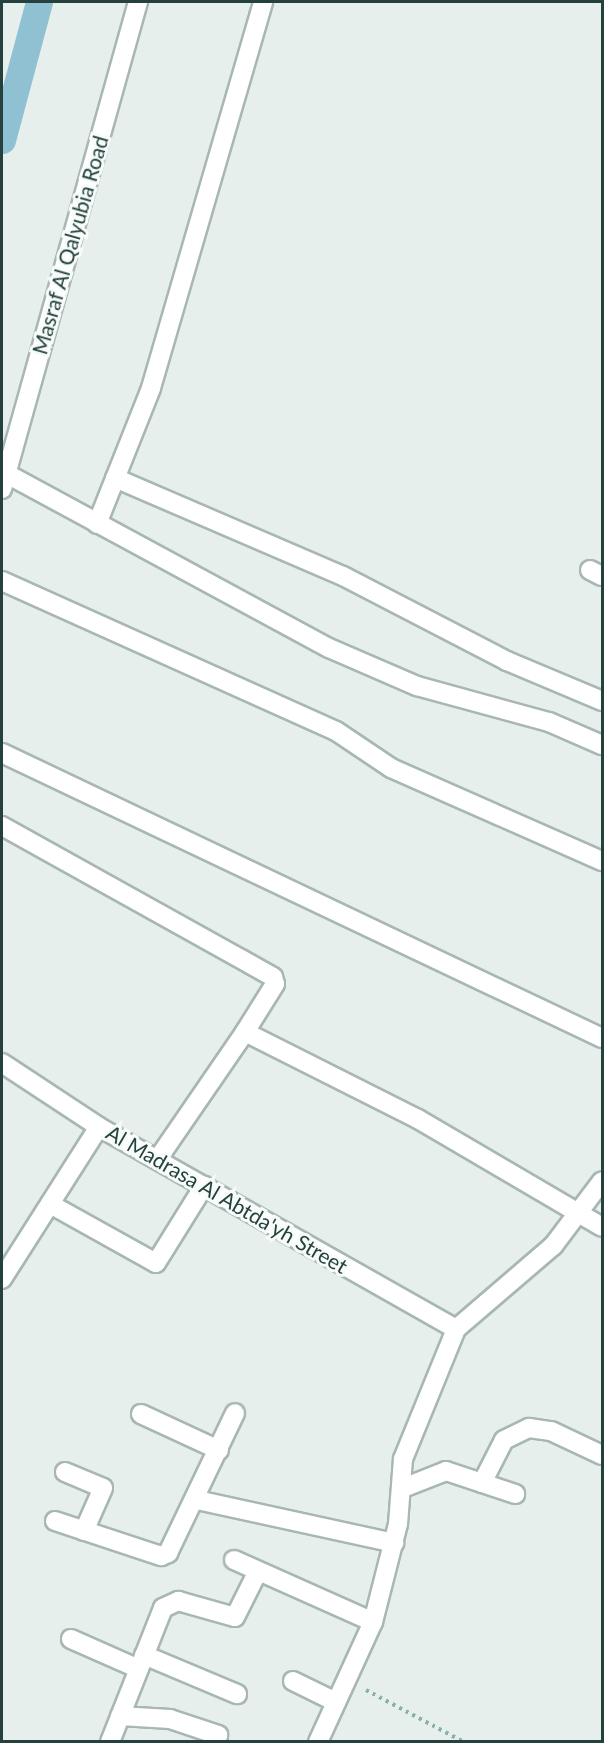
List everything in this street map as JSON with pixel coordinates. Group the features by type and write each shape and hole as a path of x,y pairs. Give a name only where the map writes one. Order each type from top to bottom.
{"street":[{"name":"Masraf Al Qalyubia Road","path":"4,482 138,2"},
{"path":"97,524 151,388 263,2"},
{"path":"115,478 343,576 507,661 603,701"},
{"path":"4,482 97,524 247,608 417,686 549,722 603,745"},
{"path":"2,581 336,731 391,768 603,861"},
{"path":"2,753 603,1038"},
{"path":"2,826 273,977 275,984 245,1032 157,1160"},
{"path":"245,1032 418,1119 578,1217 603,1227"},
{"name":"Al Madrasa Al Abtda'yh Street","path":"2,1063 99,1127 456,1329"},
{"path":"2,1279 99,1127"},
{"path":"318,1742 373,1622 394,1543 403,1488 405,1452 456,1329 578,1217 603,1181"},
{"path":"50,1204 156,1263 204,1186"},
{"path":"55,1521 161,1556 175,1543 236,1413"},
{"path":"141,1414 219,1450"},
{"path":"482,1483 504,1440 529,1428 551,1431 603,1455"},
{"path":"403,1488 446,1471 515,1494"},
{"path":"65,1472 103,1488 84,1531"},
{"path":"197,1500 394,1543"},
{"path":"234,1560 373,1622"},
{"path":"110,1742 163,1608 178,1601 236,1616 258,1571"},
{"path":"71,1639 237,1694"},
{"path":"293,1681 336,1702"},
{"path":"120,1716 170,1719 218,1735"}],"path":[{"path":"346,1680 464,1742"}],"waterway":[{"path":"2,140 39,2"}]}
